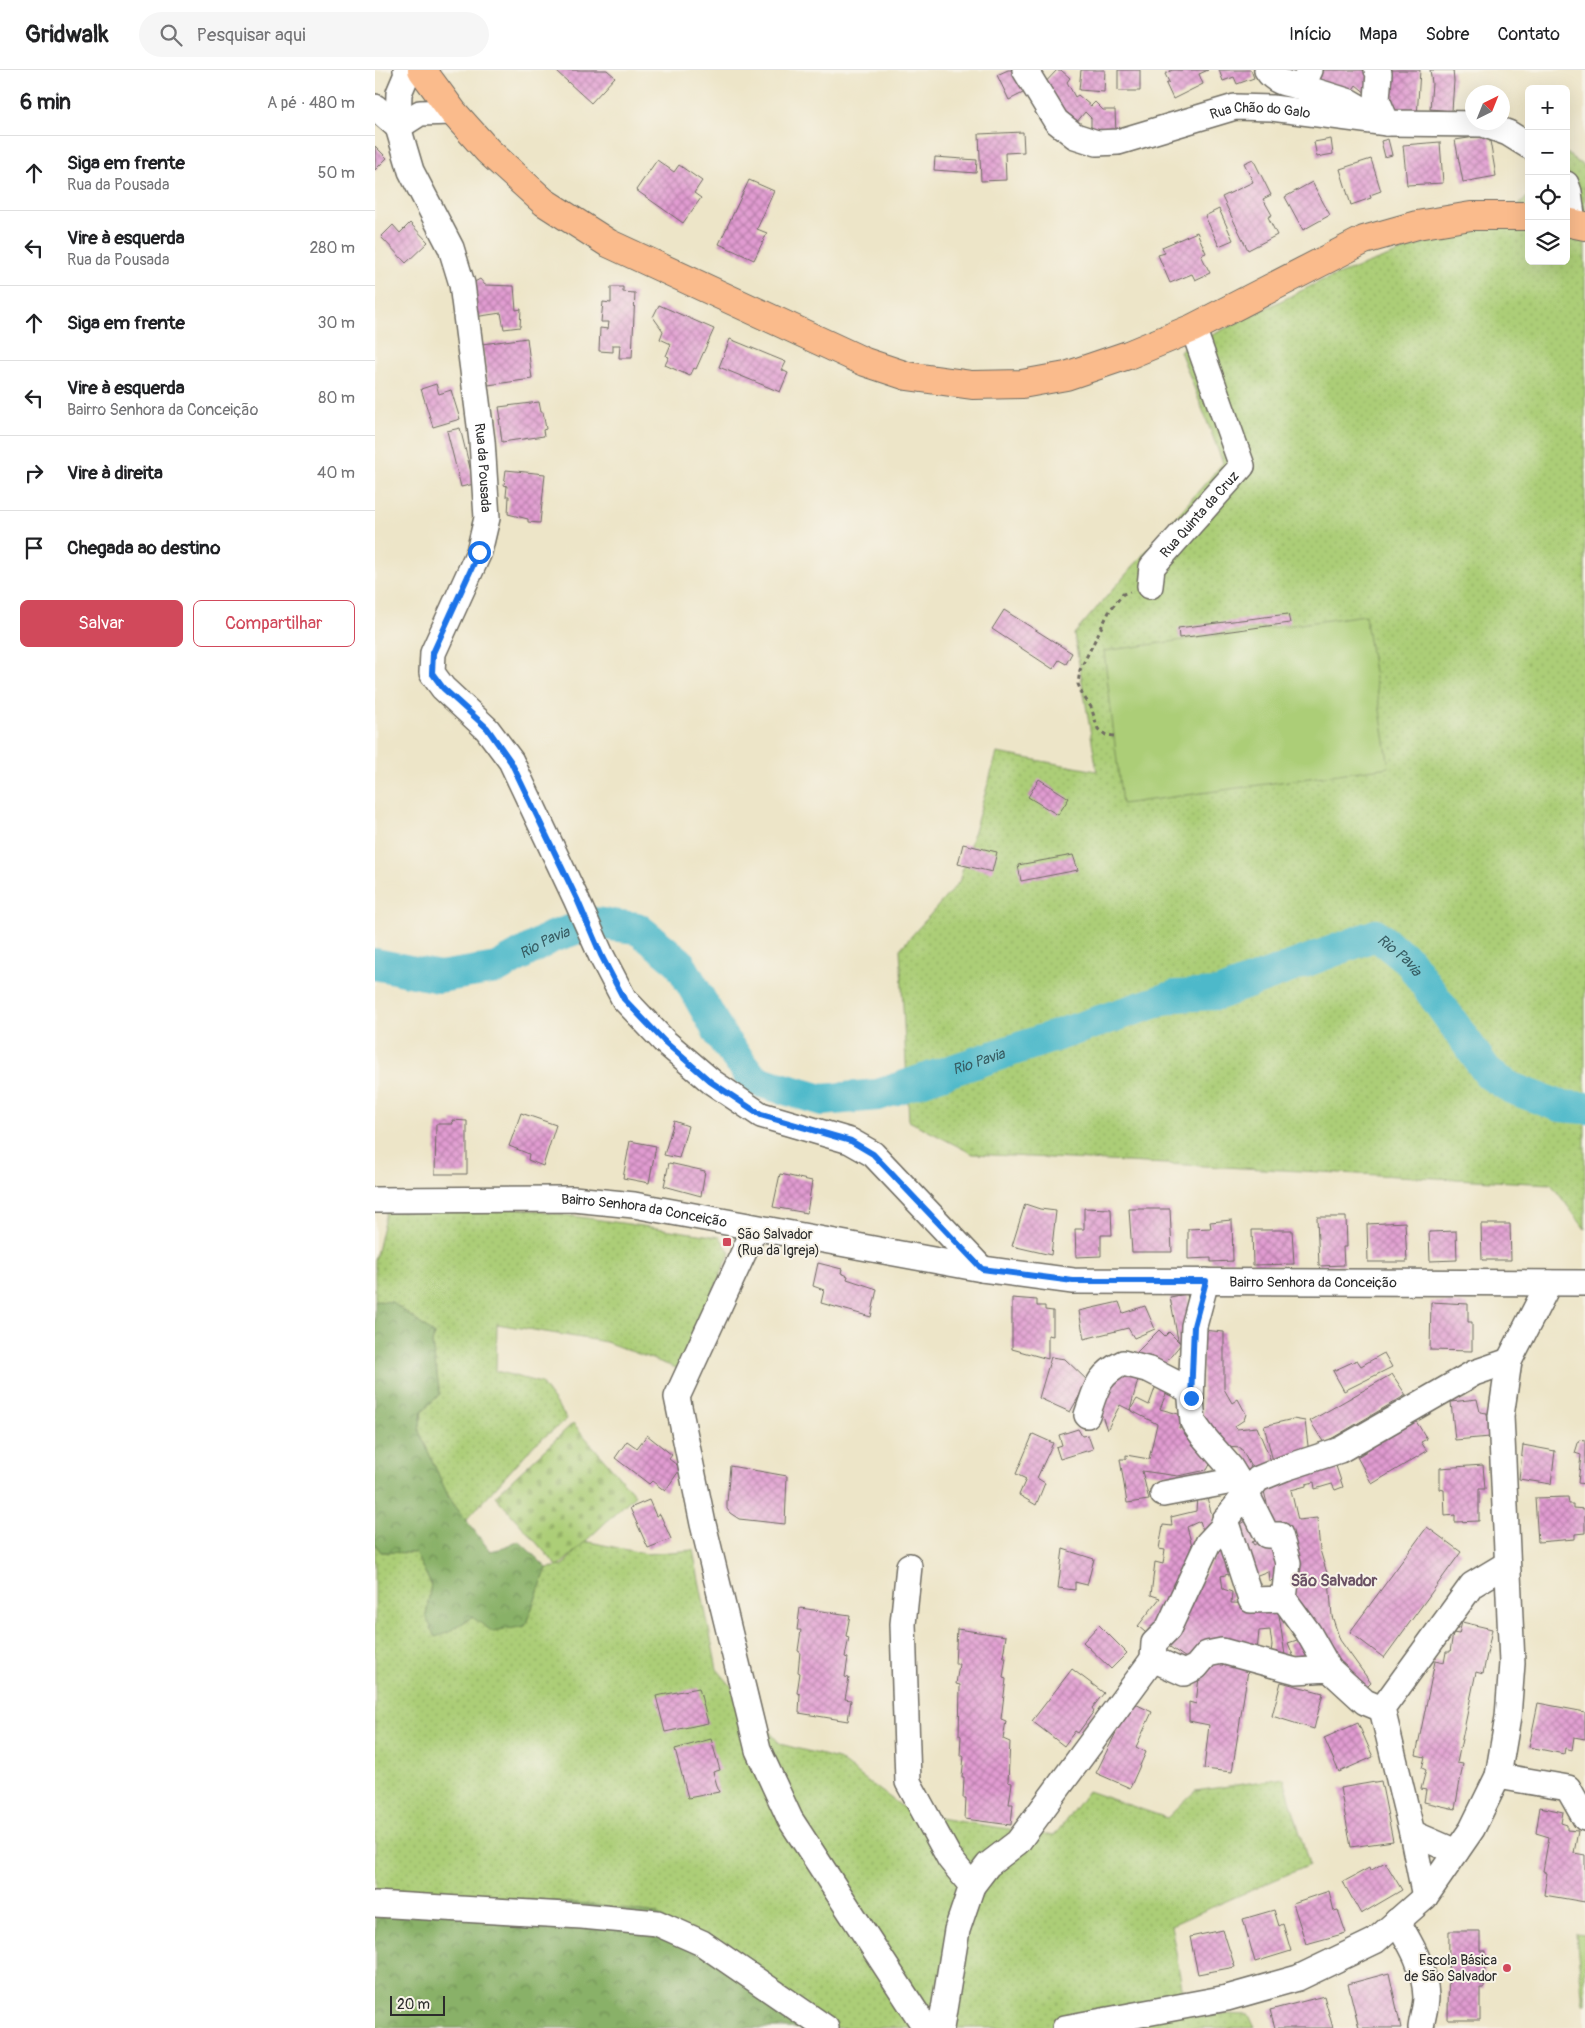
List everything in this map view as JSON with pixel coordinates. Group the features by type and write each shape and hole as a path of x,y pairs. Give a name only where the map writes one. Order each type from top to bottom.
{"main road":[{"path":"426,76 453,112 488,151 544,202 608,242 865,362 907,376 972,385 1022,384 1075,373 1128,356 1193,328 1364,240 1417,225 1471,216 1525,216"}],"street":[{"path":"391,114 407,74 406,70"},
{"name":"Rua Chão do Galo","path":"1025,70 1056,121 1075,136 1097,143 1118,142 1235,107 1272,108 1387,123 1483,124 1508,133 1525,144"},
{"path":"1267,70 1272,77 1278,80 1306,79 1387,123"},
{"path":"1377,70 1379,73 1377,100 1387,123"},
{"path":"391,114 426,76"},
{"path":"391,114 453,112"},
{"name":"Rua da Pousada","path":"391,114 411,171 451,248 462,284 482,441 487,518 479,552 433,653 432,673 443,688 487,728 511,762 577,899 601,955 624,999 665,1042 711,1082 761,1115 851,1141 873,1154 982,1269"},
{"path":"1570,174 1585,185"},
{"path":"1570,196 1577,221"},
{"name":"Rua Quinta da Cruz","path":"1149,586 1152,567 1242,466 1193,328"},
{"name":"Bairro Senhora da Conceição","path":"375,1201 573,1199 634,1205 982,1269 1073,1281 1585,1283"},
{"path":"932,1259 935,1240 933,1216"},
{"path":"755,1228 677,1397 703,1524 757,1750 790,1819 926,2028"},
{"path":"1206,1281 1194,1326 1191,1391 1193,1422 1242,1487 1267,1535 1280,1535 1285,1547 1288,1563 1284,1598 1308,1632 1329,1669 1365,1702 1381,1709"},
{"path":"1065,2028 1227,1998 1298,1978 1375,1941 1425,1897 1472,1829 1498,1776 1508,1717 1511,1662 1501,1416 1509,1361 1549,1283"},
{"path":"1163,1494 1242,1487 1285,1468 1341,1450 1474,1373 1509,1361"},
{"path":"1087,1415 1100,1380 1123,1362 1150,1370 1191,1391"},
{"path":"941,2028 957,1930 972,1886 989,1865 1018,1842 1153,1659 1154,1643 1168,1629 1199,1558 1222,1528 1242,1487"},
{"path":"1225,1520 1251,1600 1284,1598"},
{"path":"1381,1709 1472,1585 1507,1564"},
{"path":"909,1566 903,1624 908,1782 950,1859 972,1886"},
{"path":"1153,1659 1184,1673 1196,1667 1207,1654 1221,1650 1296,1671 1329,1669"},
{"path":"1381,1709 1412,1833 1425,1897"},
{"path":"1498,1776 1568,1788 1585,1818"},
{"path":"1412,1833 1456,1852"},
{"path":"375,1904 582,1916 657,1924 702,1943 826,2028"},
{"path":"1397,1922 1417,1954 1423,1974 1426,1998 1421,2028"}],"path":[{"path":"1114,736 1106,735 1098,729 1091,707 1078,684 1080,670 1116,602 1123,594 1149,586"}],"green space":[{"path":"1570,156 1585,167 1585,1229 1551,1184 973,1154 909,1121 900,949 959,882 997,753 1097,771 1074,634 1223,463 1180,351 1321,281 1514,210 1525,199 1525,265 1570,265"},
{"path":"1365,615 1389,767 1122,804 1104,651"},
{"path":"516,1208 720,1237 730,1253 679,1369 606,1342 497,1324 496,1371 541,1383 567,1419 534,1445 465,1521 446,1492 419,1431 422,1411 440,1394 432,1344 434,1334 392,1302 375,1301 375,1260 386,1212"},
{"path":"375,1301 392,1302 434,1334 432,1344 440,1394 422,1411 419,1431 449,1498 490,1551 504,1548 519,1541 547,1568 525,1626 493,1632 472,1617 447,1633 435,1637 426,1616 431,1584 415,1553 381,1552 375,1544"},
{"path":"573,1423 635,1495 558,1567 495,1496"},
{"path":"585,1541 647,1554 693,1550 717,1669 780,1744 838,1759 912,1814 1054,1836 1088,1791 1167,1818 1195,1791 1284,1778 1309,1865 1171,1925 1182,1987 1196,2013 1249,2015 1255,2028 817,2028 587,1904 375,1890 375,1544 381,1552 415,1553 431,1584 426,1616 447,1633 472,1617 525,1626 547,1568 562,1566"},
{"path":"375,1890 587,1904 657,1914 817,2028 375,2028"},
{"path":"1576,1934 1585,1935 1585,2003 1583,2003"}],"building":[{"path":"559,70 607,70 615,77 591,103 557,72"},
{"path":"1008,70 1014,70 1025,92 1009,100 997,75"},
{"path":"1057,70 1061,70 1070,78 1067,82 1075,97 1078,95 1091,106 1095,102 1103,110 1115,110 1116,134 1091,133 1091,118 1085,112 1076,123 1066,113 1063,116 1040,88"},
{"path":"1081,70 1105,70 1104,92 1079,90"},
{"path":"1118,70 1140,70 1140,91 1118,91"},
{"path":"1172,70 1208,70 1199,74 1203,84 1173,99 1166,84 1169,82 1165,74"},
{"path":"1219,70 1251,70 1254,78 1237,84 1234,77 1223,81"},
{"path":"1315,70 1373,70 1367,94 1356,85 1348,97 1311,77"},
{"path":"1386,70 1420,70 1417,117 1391,111"},
{"path":"1430,70 1453,70 1452,111 1430,109 1432,83"},
{"path":"1023,132 1024,152 1005,153 1006,180 981,181 979,134"},
{"path":"1489,135 1496,176 1463,182 1455,140"},
{"path":"1331,139 1333,154 1317,157 1314,142"},
{"path":"1388,139 1392,155 1385,157 1381,141"},
{"path":"1440,142 1443,183 1407,185 1403,145"},
{"path":"375,146 387,158 375,170"},
{"path":"935,157 977,160 976,173 934,170"},
{"path":"1253,159 1271,195 1263,199 1272,215 1268,217 1277,235 1248,250 1222,197 1253,182 1244,163"},
{"path":"1371,159 1381,191 1370,195 1371,198 1351,205 1340,169"},
{"path":"657,160 674,172 679,165 702,181 694,193 701,198 683,223 636,190"},
{"path":"749,180 774,191 757,229 767,233 754,260 719,244"},
{"path":"1312,182 1330,215 1303,230 1285,197"},
{"path":"1219,209 1233,240 1219,246 1205,216"},
{"path":"410,223 428,242 406,263 381,237 393,225 400,233"},
{"path":"1197,232 1206,253 1201,255 1210,273 1195,280 1192,274 1170,283 1158,255 1165,253 1162,247"},
{"path":"480,279 485,285 514,286 516,310 521,309 520,327 504,329 501,313 474,317 471,284"},
{"path":"611,287 623,287 623,292 635,293 632,358 619,358 620,345 613,345 613,352 599,351 600,328 608,329 609,322 601,322 603,302 611,303"},
{"path":"659,305 714,329 696,369 694,368 690,376 665,365 669,357 666,356 671,344 660,339 663,331 653,317"},
{"path":"527,338 532,379 488,385 482,344"},
{"path":"730,339 786,362 782,370 788,373 780,392 719,367"},
{"path":"436,384 439,394 451,390 460,419 433,427 421,389"},
{"path":"539,402 546,429 543,430 544,436 502,442 499,407"},
{"path":"460,428 474,484 461,487 447,431"},
{"path":"506,470 545,474 540,523 528,522 528,519 508,514 509,496 506,496 507,486 504,485"},
{"path":"1004,610 1072,653 1066,664 1059,660 1053,669 992,629"},
{"path":"1288,614 1290,623 1179,638 1178,628"},
{"path":"1039,779 1069,798 1058,815 1028,797"},
{"path":"963,844 997,852 992,872 958,864"},
{"path":"1073,855 1078,870 1021,881 1018,865"},
{"path":"521,1113 556,1125 543,1166 528,1160 529,1154 509,1146"},
{"path":"452,1120 467,1121 467,1174 435,1174 436,1124 453,1124"},
{"path":"674,1121 688,1126 679,1158 664,1155"},
{"path":"630,1141 656,1146 649,1183 623,1178"},
{"path":"669,1163 705,1171 701,1196 664,1186"},
{"path":"780,1174 812,1181 807,1213 773,1207"},
{"path":"1025,1204 1040,1209 1056,1211 1051,1255 1012,1246"},
{"path":"1084,1208 1111,1209 1112,1235 1101,1235 1101,1256 1076,1257 1075,1229 1084,1229"},
{"path":"1129,1209 1170,1209 1172,1252 1132,1252"},
{"path":"1317,1217 1346,1217 1347,1247 1343,1247 1344,1265 1319,1266"},
{"path":"1232,1220 1233,1261 1211,1262 1211,1258 1188,1259 1188,1229 1211,1228 1210,1222"},
{"path":"1405,1222 1407,1262 1368,1262 1367,1224"},
{"path":"1481,1224 1510,1224 1511,1260 1482,1260"},
{"path":"1252,1230 1292,1230 1294,1264 1253,1265"},
{"path":"1456,1231 1457,1260 1430,1261 1429,1232"},
{"path":"818,1263 842,1269 841,1273 848,1276 847,1279 877,1289 871,1317 821,1303 824,1290 813,1286"},
{"path":"1187,1294 1192,1320 1181,1344 1178,1340 1170,1297"},
{"path":"1012,1298 1037,1300 1037,1306 1045,1306 1045,1310 1053,1311 1053,1336 1048,1335 1048,1359 1012,1349"},
{"path":"1119,1302 1123,1313 1145,1306 1155,1329 1134,1338 1128,1328 1084,1339 1079,1311"},
{"path":"1431,1302 1468,1304 1468,1322 1472,1322 1472,1351 1430,1350"},
{"path":"1159,1330 1165,1336 1169,1332 1181,1344 1158,1372 1137,1352"},
{"path":"1202,1330 1224,1332 1224,1389 1232,1403 1238,1399 1246,1414 1244,1420 1235,1426 1237,1429 1257,1427 1273,1466 1255,1475 1241,1448 1225,1447 1203,1420"},
{"path":"1384,1353 1392,1367 1344,1391 1333,1371 1357,1360 1361,1366"},
{"path":"1051,1357 1065,1359 1088,1381 1070,1412 1039,1398"},
{"path":"1140,1372 1130,1410 1120,1405 1107,1430 1101,1413 1111,1373"},
{"path":"1392,1374 1406,1395 1324,1443 1310,1421"},
{"path":"1158,1380 1169,1386 1160,1409 1182,1415 1179,1428 1196,1429 1213,1459 1207,1470 1178,1476 1142,1471 1149,1500 1127,1503 1120,1459 1126,1459 1126,1455 1149,1459 1157,1424 1130,1410 1137,1399 1149,1405"},
{"path":"1477,1399 1480,1412 1487,1413 1490,1437 1455,1440 1451,1402"},
{"path":"1414,1418 1427,1439 1421,1442 1427,1451 1372,1484 1357,1457 1367,1451 1364,1447"},
{"path":"1293,1419 1305,1421 1309,1454 1273,1461 1264,1426"},
{"path":"1078,1429 1082,1436 1088,1435 1093,1449 1060,1459 1056,1447 1062,1445 1059,1435"},
{"path":"1033,1434 1053,1443 1037,1478 1045,1483 1036,1505 1019,1495 1026,1479 1016,1474"},
{"path":"647,1435 672,1455 669,1459 681,1468 665,1491 652,1481 649,1484 615,1458 627,1441 637,1448"},
{"path":"1579,1440 1585,1441 1585,1484 1578,1483 1581,1455 1575,1453"},
{"path":"1523,1445 1555,1451 1551,1484 1519,1479"},
{"path":"1333,1457 1343,1487 1335,1490 1332,1484 1315,1489 1314,1482 1291,1490 1298,1520 1317,1518 1320,1550 1329,1580 1332,1616 1340,1640 1371,1683 1364,1690 1343,1673 1290,1597 1262,1483"},
{"path":"1483,1465 1485,1489 1479,1489 1479,1521 1455,1522 1455,1515 1445,1516 1444,1490 1440,1489 1440,1468"},
{"path":"730,1466 787,1476 785,1524 739,1519 730,1513 727,1509 727,1502"},
{"path":"1197,1497 1207,1498 1216,1529 1205,1537 1200,1521 1187,1527 1194,1553 1153,1639 1138,1626 1160,1598 1151,1595 1155,1562 1163,1564 1165,1550 1159,1549 1163,1525 1172,1526 1171,1517 1196,1511"},
{"path":"1568,1497 1569,1504 1573,1504 1573,1508 1585,1509 1585,1533 1575,1534 1575,1539 1538,1542 1535,1498"},
{"path":"649,1500 656,1516 660,1514 671,1539 648,1548 630,1508"},
{"path":"1250,1520 1257,1540 1252,1542 1254,1545 1264,1539 1277,1539 1285,1578 1269,1581 1268,1571 1250,1578 1233,1526"},
{"path":"1427,1527 1461,1552 1384,1658 1350,1632"},
{"path":"1227,1536 1241,1571 1221,1576 1223,1589 1232,1592 1231,1603 1269,1604 1285,1614 1279,1615 1286,1662 1270,1659 1272,1645 1270,1630 1259,1631 1257,1652 1192,1662 1164,1643"},
{"path":"1063,1549 1094,1559 1087,1585 1075,1582 1075,1590 1058,1588"},
{"path":"800,1608 850,1615 846,1636 849,1637 845,1657 848,1658 845,1677 849,1678 845,1699 851,1700 848,1721 799,1713 800,1694 797,1693 800,1673 798,1672 800,1652 798,1651 801,1630 797,1630"},
{"path":"1462,1622 1492,1629 1483,1674 1476,1672 1457,1763 1463,1764 1455,1809 1424,1802 1426,1790 1421,1789 1426,1770 1422,1768 1425,1757 1416,1755 1435,1661 1444,1663 1446,1652 1450,1652 1453,1633 1459,1634"},
{"path":"1099,1625 1127,1653 1111,1669 1083,1642"},
{"path":"957,1629 1006,1636 1003,1678 1006,1679 1001,1719 1006,1721 1003,1739 1010,1742 1008,1782 1012,1783 1009,1804 1013,1804 1011,1825 965,1819 966,1798 963,1798 964,1777 962,1777 964,1756 960,1756 961,1736 959,1735 960,1685 956,1684 959,1664 955,1664"},
{"path":"1309,1636 1319,1657 1297,1665 1288,1643"},
{"path":"1212,1657 1249,1664 1232,1772 1204,1769 1209,1725 1189,1721 1189,1702 1196,1704 1199,1677"},
{"path":"1072,1669 1104,1693 1092,1708 1094,1711 1078,1733 1075,1731 1064,1746 1032,1721"},
{"path":"1281,1682 1323,1693 1314,1729 1272,1716"},
{"path":"699,1688 708,1723 665,1732 656,1696"},
{"path":"1131,1702 1152,1712 1136,1747 1146,1752 1130,1788 1096,1773"},
{"path":"1538,1703 1585,1712 1585,1739 1574,1737 1572,1750 1565,1748 1564,1754 1529,1747"},
{"path":"1358,1723 1373,1757 1339,1772 1324,1738"},
{"path":"711,1739 720,1770 713,1772 719,1792 688,1798 675,1749"},
{"path":"1381,1781 1393,1841 1351,1847 1340,1788"},
{"path":"1540,1807 1563,1812 1561,1823 1567,1825 1567,1830 1578,1831 1574,1853 1585,1855 1585,1902 1544,1895 1547,1873 1543,1871 1549,1837 1536,1833"},
{"path":"1385,1862 1402,1890 1361,1914 1343,1882 1369,1868 1370,1871"},
{"path":"1329,1891 1334,1911 1338,1910 1346,1933 1306,1944 1293,1903"},
{"path":"1274,1910 1279,1926 1283,1924 1291,1951 1255,1962 1243,1919"},
{"path":"1223,1930 1235,1967 1198,1974 1190,1937"},
{"path":"1449,1931 1480,1931 1480,1951 1485,1951 1484,1988 1480,1988 1480,2020 1448,2020"},
{"path":"1389,1973 1401,2028 1359,2028 1348,1984"},
{"path":"1324,1996 1333,2028 1275,2028 1270,2010"}],"waterway":[{"name":"Rio Pavia","path":"375,964 439,977 497,968 552,937 593,923 637,928 679,962 722,1038 754,1080 822,1100 878,1095 1175,996 1218,994 1376,935 1409,961 1489,1074 1511,1088 1560,1106 1585,1108"}],"place":[{"name":"São Salvador (Rua da Igreja)","path":"727,1242"},
{"name":"Escola Básica de São Salvador","path":"1507,1968"}],"district":[{"name":"São Salvador","path":"1334,1581"}],"route":[{"path":"479,552 433,653 432,673 443,688 487,728 511,762 577,899 601,955 624,999 665,1042 711,1082 761,1115 851,1141 873,1154 982,1269 1073,1281 1206,1281 1194,1326 1191,1398"}]}
